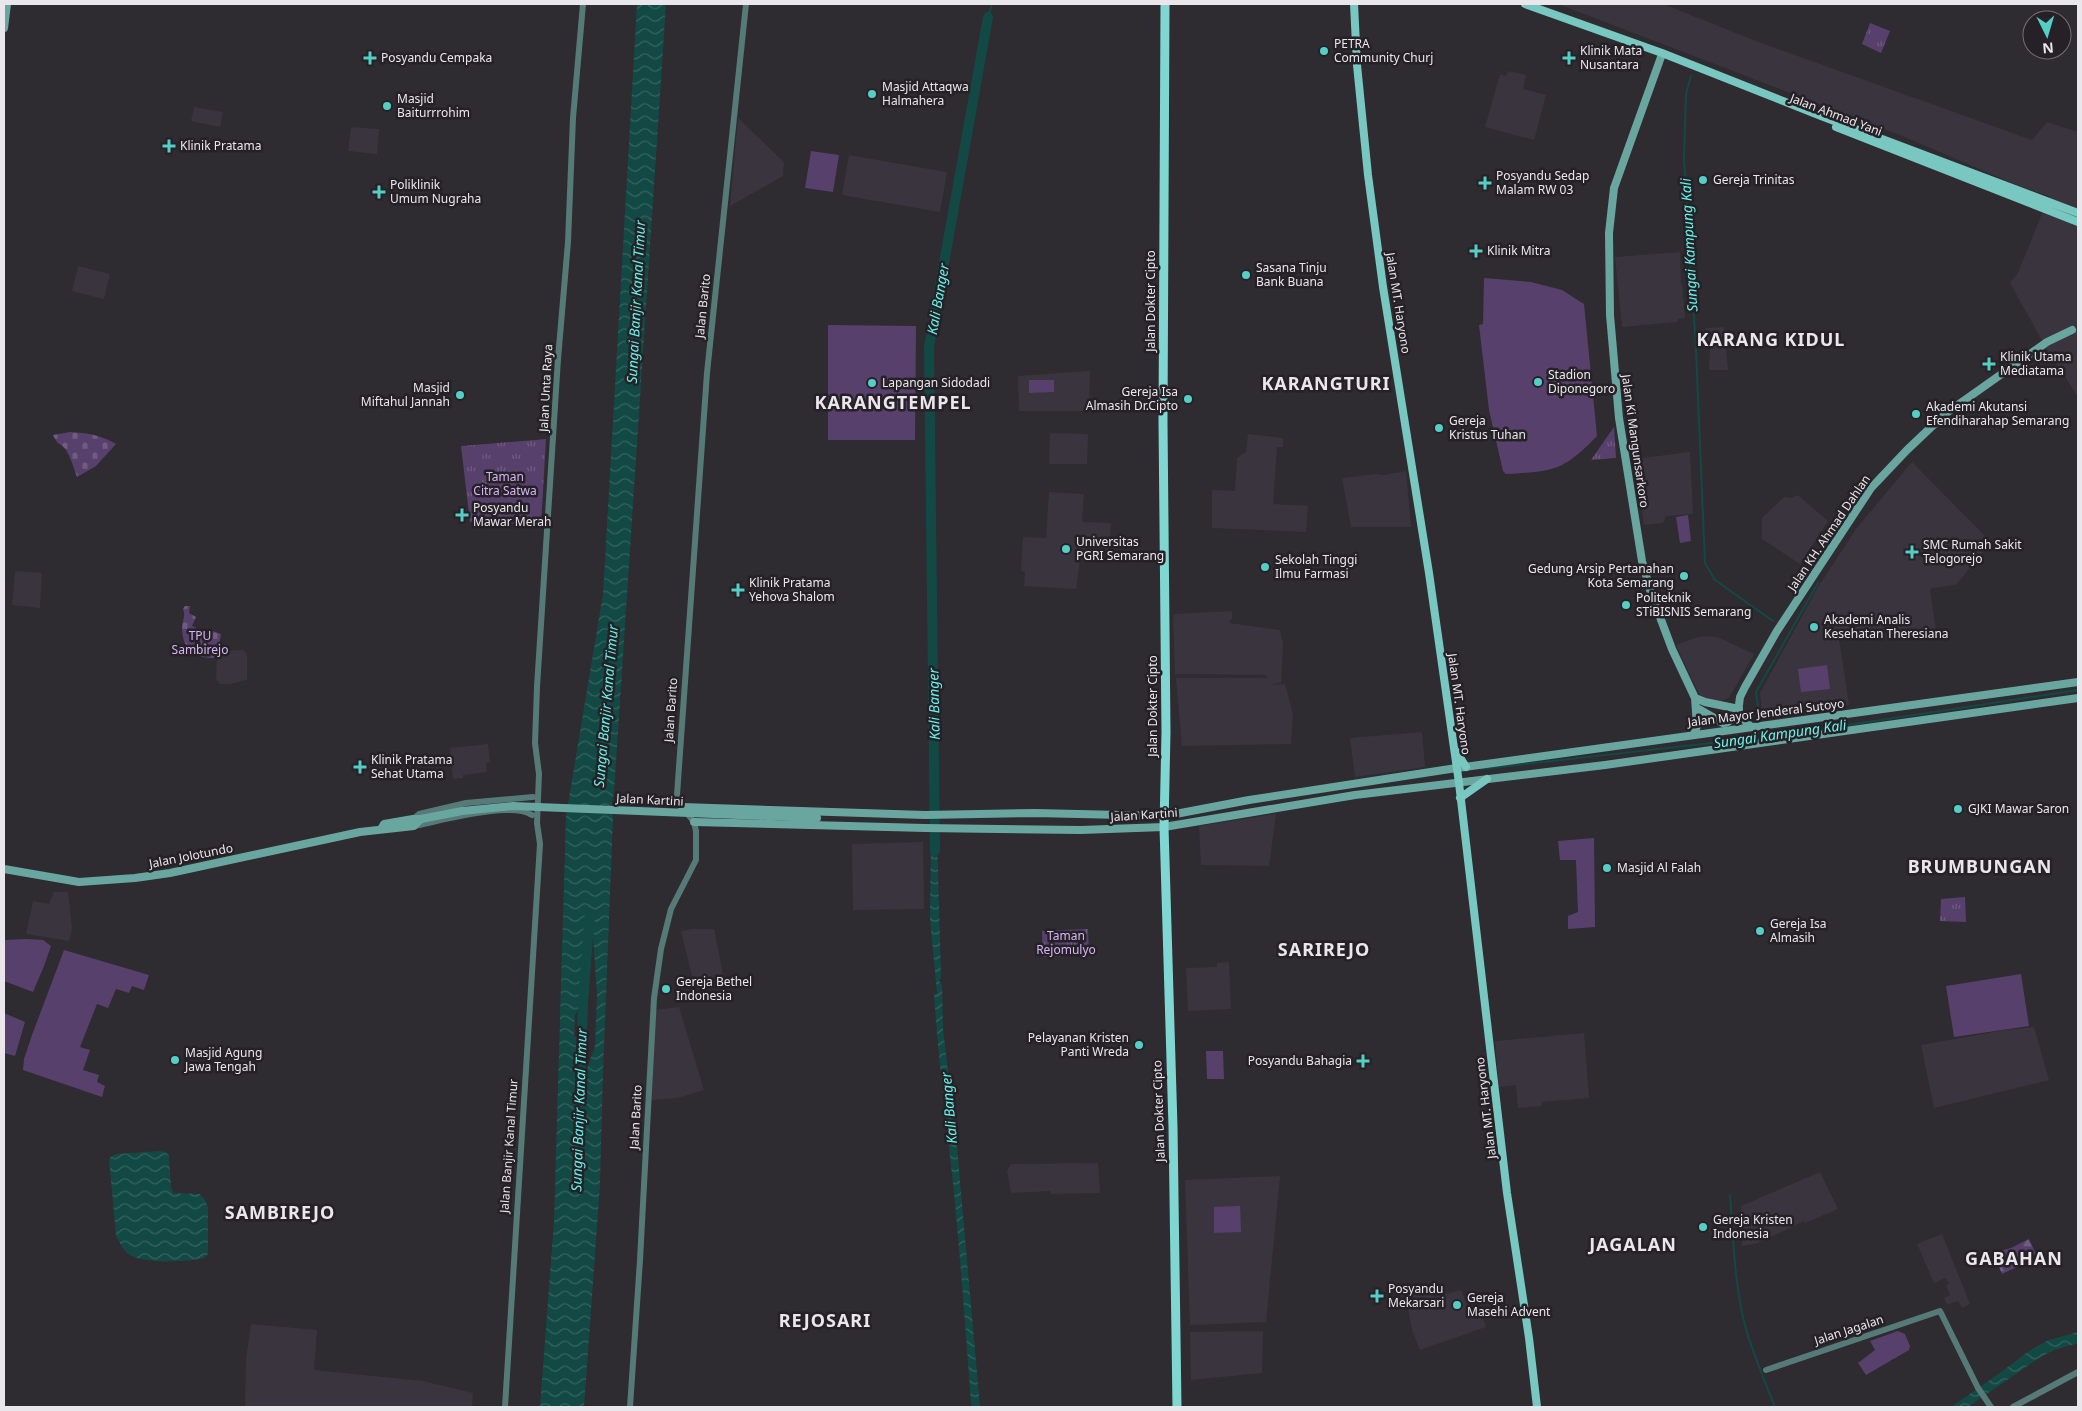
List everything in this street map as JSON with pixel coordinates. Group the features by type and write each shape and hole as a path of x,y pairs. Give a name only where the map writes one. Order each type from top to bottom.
{"highway":[{"name":"Jalan Dokter Cipto","path":"1165,4 1164,827 1173,1127 1177,1407"}],"main road":[{"path":"4,28 7,4"},
{"name":"Jalan MT. Haryono","path":"1354,4 1358,73 1368,175 1383,287 1429,573 1452,745 1457,768 1465,860 1507,1193 1529,1338 1537,1407"},
{"name":"Jalan Ahmad Yani","path":"1525,4 2078,213"},
{"name":"Jalan Ahmad Yani","path":"1662,55 2078,222"},
{"name":"Jalan Ki Mangunsarkoro","path":"1662,55 1614,188 1609,232 1610,315 1619,418 1642,561 1672,649 1695,698 1697,726 1694,734"},
{"name":"Jalan KH. Ahmad Dahlan","path":"1738,711 1740,697 1777,631 1871,488 1945,414 2048,342 2072,330"},
{"name":"Jalan Mayor Jenderal Sutoyo","path":"1457,768 1694,734 1723,727 1752,727 2078,682"},
{"path":"1695,698 1738,711 1752,727"},
{"name":"Jalan Kartini","path":"694,822 1081,830 1164,827 1355,795 1605,765 2078,698"},
{"path":"1697,708 1723,727 1738,711"},
{"path":"1452,745 1466,767"},
{"name":"Jalan Kartini","path":"682,807 935,815 1035,813 1165,816 1259,799 1457,768"},
{"path":"1460,798 1487,779"},
{"name":"Jalan Kartini","path":"416,821 462,810 514,806 818,818 828,813"},
{"path":"818,818 827,825"},
{"name":"Jalan Jolotundo","path":"4,870 79,882 135,878 170,873 381,829 384,824 416,821"}],"street":[{"name":"Jalan Unta Raya","path":"536,795 539,774 536,743 536,687 555,432 558,359 568,242 573,118 583,4"},
{"name":"Jalan Barito","path":"630,1407 654,998 661,949 671,909 696,860 696,831 694,822 682,807 677,796 704,401 746,4"},
{"path":"416,821 419,814 466,803 536,795 532,815"},
{"name":"Jalan Banjir Kanal Timur","path":"504,1407 540,844 536,795"},
{"path":"416,821 496,811 519,811 532,815 537,823"},
{"name":"Jalan Jagalan","path":"1766,1370 1940,1311 1978,1388 1991,1407"},
{"path":"2013,1407 2078,1372"}],"shaded area":[{"path":"1558,4 1663,4 1761,43 2032,140 2047,122 2078,132 2078,397 2049,353 2010,283 2018,273 2049,196 2019,186 1905,137"},
{"path":"1508,71 1526,75 1523,89 1546,95 1534,140 1485,127 1500,74 1506,76"},
{"path":"194,107 223,112 220,127 191,121"},
{"path":"738,118 784,162 783,176 730,206"},
{"path":"351,127 379,129 377,154 348,151"},
{"path":"849,155 947,172 940,212 842,195"},
{"path":"1680,252 1681,284 1622,289 1682,284 1685,318 1678,319 1678,322 1622,327 1615,257"},
{"path":"78,266 110,274 104,299 72,291"},
{"path":"1724,327 1728,370 1709,370 1710,348 1706,346 1706,328"},
{"path":"1090,371 1089,411 1019,411 1018,376"},
{"path":"1050,433 1088,434 1087,464 1049,464"},
{"path":"1248,434 1283,438 1283,447 1277,447 1273,504 1308,506 1306,532 1212,528 1212,490 1235,491 1237,458 1246,452"},
{"path":"1690,452 1693,514 1666,516 1663,523 1644,525 1635,459"},
{"name":"SMC Rumah Sakit Telogorejo","path":"1912,462 1991,542 1956,585 1932,588 1930,590 1936,631 1902,636 1885,626 1878,636 1839,639 1849,705 1762,714 1760,693 1818,587 1856,529"},
{"path":"1406,471 1411,527 1351,527 1342,478 1384,475"},
{"name":"Universitas PGRI Semarang","path":"1049,492 1084,494 1082,522 1111,523 1108,561 1080,560 1076,589 1024,586 1025,572 1021,571 1023,537 1046,538"},
{"path":"1798,495 1828,521 1800,564 1762,539 1762,518 1784,497 1791,498"},
{"path":"15,571 42,573 40,608 12,605"},
{"path":"1232,611 1232,618 1229,623 1280,630 1283,643 1281,683 1268,685 1285,684 1293,714 1291,744 1182,746 1176,678 1267,678 1266,675 1175,674 1174,614"},
{"path":"1698,637 1720,638 1754,654 1729,698 1720,701 1704,699 1699,694 1676,645"},
{"path":"243,650 247,654 247,680 220,684 216,679 217,656 222,651"},
{"path":"1422,732 1425,767 1355,777 1350,738"},
{"path":"488,744 490,762 486,763 487,772 463,775 463,778 453,779 450,748"},
{"path":"1276,814 1269,866 1201,865 1199,826"},
{"path":"923,842 924,909 853,910 852,844"},
{"path":"54,892 68,892 72,929 69,941 26,934 33,901 49,904"},
{"path":"714,929 723,974 694,984 681,931"},
{"path":"1229,962 1231,1009 1188,1011 1186,968 1217,967 1217,963"},
{"path":"679,1007 704,1090 678,1098 652,1100 655,1010"},
{"path":"2034,1027 2049,1080 1934,1108 1921,1045 2005,1030"},
{"path":"1584,1033 1589,1098 1542,1102 1542,1106 1518,1108 1516,1085 1499,1087 1495,1041"},
{"path":"1098,1163 1100,1193 1051,1194 1050,1191 1011,1193 1007,1171 1011,1164"},
{"path":"1820,1172 1838,1209 1805,1223 1804,1221 1758,1243 1742,1246 1741,1206"},
{"path":"1280,1176 1266,1322 1190,1325 1185,1180"},
{"path":"1942,1234 1970,1304 1962,1308 1958,1301 1947,1305 1944,1298 1950,1295 1946,1285 1949,1284 1946,1278 1934,1283 1917,1244"},
{"path":"1417,1289 1422,1295 1432,1293 1435,1297 1461,1290 1469,1309 1480,1309 1486,1327 1420,1350 1412,1330 1405,1293"},
{"path":"251,1324 317,1330 314,1370 423,1381 473,1393 472,1407 245,1407 246,1359"},
{"path":"1263,1331 1262,1373 1191,1380 1190,1332"}],"green space":[{"path":"1870,23 1890,31 1881,53 1862,44"},
{"path":"811,151 839,155 833,192 805,188"},
{"name":"Stadion Diponegoro","path":"1484,278 1531,282 1562,290 1584,304 1597,436 1575,457 1556,467 1536,472 1506,474 1503,471 1489,410 1479,325 1483,324"},
{"name":"Lapangan Sidodadi","path":"828,325 916,326 915,440 828,440"},
{"path":"1029,380 1054,380 1054,392 1029,393"},
{"path":"1614,427 1616,458 1591,460"},
{"path":"70,432 94,435 116,444 96,466 77,477 66,450 56,441 53,435"},
{"name":"Taman Citra Satwa","path":"546,439 541,525 470,522 461,446"},
{"path":"1688,515 1691,541 1680,543 1676,517"},
{"name":"TPU Sambirejo","path":"185,606 190,606 189,613 196,617 192,626 207,633 210,630 221,634 219,645 222,646 221,651 217,652 213,658 206,658 195,654 184,641 182,628 183,609"},
{"path":"1827,665 1830,689 1801,692 1798,669"},
{"path":"1594,838 1595,927 1568,929 1568,916 1578,912 1576,860 1560,860 1558,841"},
{"path":"1965,897 1966,922 1940,921 1941,899"},
{"name":"Taman Rejomulyo","path":"1088,929 1089,955 1043,957 1042,931"},
{"path":"4,940 43,940 51,946 33,992 4,981"},
{"path":"64,950 149,975 144,990 132,986 129,993 116,989 108,1008 97,1004 80,1047 90,1050 83,1070 99,1075 97,1082 105,1086 102,1097 23,1070 24,1059 32,1035"},
{"path":"2021,974 2029,1026 1954,1037 1946,986"},
{"path":"4,1013 25,1022 15,1056 4,1053"},
{"path":"1206,1051 1223,1051 1224,1079 1207,1079"},
{"path":"1240,1206 1241,1232 1214,1233 1214,1207"},
{"path":"2029,1239 2036,1254 2024,1259 2025,1263 2002,1274 1993,1253 2011,1248"},
{"path":"1898,1331 1905,1334 1910,1346 1909,1350 1866,1375 1858,1363 1875,1350 1870,1341"}],"water":[{"path":"637,4 666,4 612,801 613,817 600,1184 584,1407 540,1407 554,1221 566,816 603,594","holes":["592,921 597,995 595,1046 581,1087 579,1103 577,1101 574,1065 577,1038 574,1036 575,1015 589,993 584,961 589,950 587,927"]},
{"path":"931,837 937,837 941,977 939,981 942,984 943,1029 957,1147 980,1407 972,1407 971,1402 958,1231 934,995 937,993 930,919"},
{"path":"166,1152 169,1156 173,1193 200,1194 205,1200 208,1208 208,1254 204,1258 155,1261 137,1258 125,1251 116,1236 109,1158 116,1154"},
{"path":"2078,1332 2078,1343 2054,1350 2039,1358 1968,1407 1951,1407 2029,1351 2049,1340"}],"waterway":[{"name":"Kali Banger","path":"988,17 992,4"},
{"name":"Kali Banger","path":"935,851 929,347 988,17"},
{"name":"Sungai Kampung Kali","path":"1691,76 1686,94 1684,158 1696,350 1705,563 1715,580 1773,621"},
{"name":"Sungai Kampung Kali","path":"1760,721 1756,692 1818,583"},
{"name":"Sungai Kampung Kali","path":"1481,769 1782,735 2078,690"},
{"name":"Sungai Banjir Kanal Timur","path":"580,1105 583,1002 590,913"},
{"path":"1730,1195 1735,1268 1740,1304 1749,1339 1775,1407"}],"place":[{"name":"PETRA Community Churj","path":"1324,51"},
{"name":"Posyandu Cempaka","path":"370,58"},
{"name":"Klinik Mata Nusantara","path":"1569,58"},
{"name":"Masjid Attaqwa Halmahera","path":"872,94"},
{"name":"Masjid Baiturrrohim","path":"387,106"},
{"name":"Klinik Pratama","path":"169,146"},
{"name":"Gereja Trinitas","path":"1703,180"},
{"name":"Posyandu Sedap Malam RW 03","path":"1485,183"},
{"name":"Poliklinik Umum Nugraha","path":"379,192"},
{"name":"Klinik Mitra","path":"1476,251"},
{"name":"Sasana Tinju Bank Buana","path":"1246,275"},
{"name":"Klinik Utama Mediatama","path":"1989,364"},
{"name":"Stadion Diponegoro","path":"1538,382"},
{"name":"Lapangan Sidodadi","path":"872,383"},
{"name":"Masjid Miftahul Jannah","path":"460,395"},
{"name":"Gereja Isa Almasih Dr.Cipto","path":"1188,399"},
{"name":"Akademi Akutansi Efendiharahap Semarang","path":"1916,414"},
{"name":"Gereja Kristus Tuhan","path":"1439,428"},
{"name":"Posyandu Mawar Merah","path":"462,515"},
{"name":"Universitas PGRI Semarang","path":"1066,549"},
{"name":"SMC Rumah Sakit Telogorejo","path":"1912,552"},
{"name":"Sekolah Tinggi Ilmu Farmasi","path":"1265,567"},
{"name":"Gedung Arsip Pertanahan Kota Semarang","path":"1684,576"},
{"name":"Klinik Pratama Yehova Shalom","path":"738,590"},
{"name":"Politeknik STiBISNIS Semarang","path":"1626,605"},
{"name":"Akademi Analis Kesehatan Theresiana","path":"1814,627"},
{"name":"Klinik Pratama Sehat Utama","path":"360,767"},
{"name":"GJKI Mawar Saron","path":"1958,809"},
{"name":"Masjid Al Falah","path":"1607,868"},
{"name":"Gereja Isa Almasih","path":"1760,931"},
{"name":"Gereja Bethel Indonesia","path":"666,989"},
{"name":"Pelayanan Kristen Panti Wreda","path":"1139,1045"},
{"name":"Masjid Agung Jawa Tengah","path":"175,1060"},
{"name":"Posyandu Bahagia","path":"1363,1061"},
{"name":"Gereja Kristen Indonesia","path":"1703,1227"},
{"name":"Posyandu Mekarsari","path":"1377,1296"},
{"name":"Gereja Masehi Advent","path":"1457,1305"}],"district":[{"name":"KARANG KIDUL","path":"1771,340"},
{"name":"KARANGTURI","path":"1326,384"},
{"name":"KARANGTEMPEL","path":"893,403"},
{"name":"BRUMBUNGAN","path":"1980,867"},
{"name":"SARIREJO","path":"1324,950"},
{"name":"SAMBIREJO","path":"280,1213"},
{"name":"JAGALAN","path":"1633,1245"},
{"name":"GABAHAN","path":"2014,1259"},
{"name":"REJOSARI","path":"825,1321"}]}
